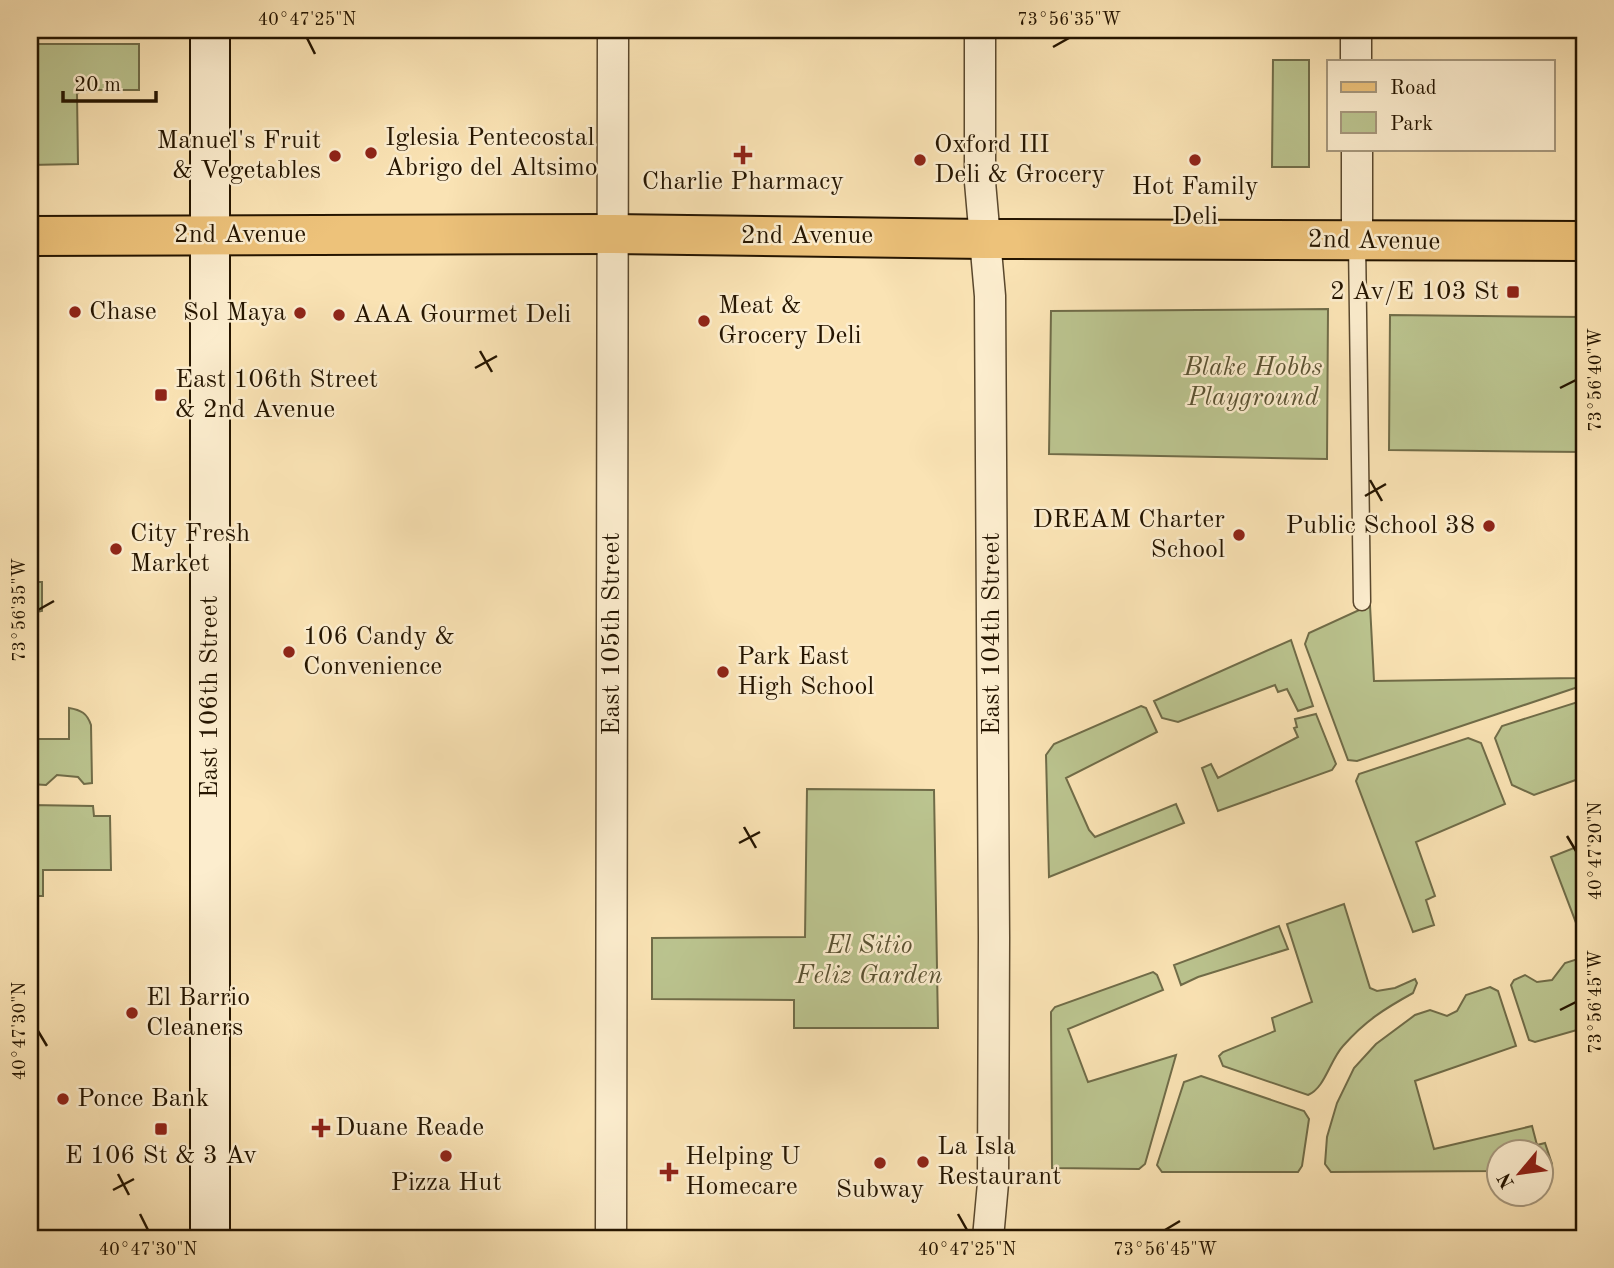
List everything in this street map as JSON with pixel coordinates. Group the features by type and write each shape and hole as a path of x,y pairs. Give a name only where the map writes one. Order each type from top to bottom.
{"main road":[{"name":"East 106th Street","path":"210,30 210,1238"},
{"name":"2nd Avenue","path":"30,236 612,234 1357,242 1584,241"}],"street":[{"name":"East 105th Street","path":"611,1238 613,30"},
{"name":"East 104th Street","path":"980,30 980,182 990,296 994,923 993,1183 988,1238"},
{"path":"1356,30 1356,60"},
{"path":"1357,150 1357,242"}],"lane":[{"path":"1357,242 1362,602"}],"green space":[{"path":"30,44 139,44 139,90 82,90 77,94 78,164 30,165"},
{"path":"1273,60 1309,60 1309,167 1272,167"},
{"name":"Blake Hobbs Playground","path":"1328,309 1327,459 1049,454 1051,311"},
{"name":"Blake Hobbs Playground","path":"1390,315 1584,317 1584,452 1389,450"},
{"path":"30,582 42,582 42,611 36,612 36,651 30,651"},
{"path":"1370,605 1374,681 1584,676 1584,685 1357,761 1348,760 1305,644 1309,633"},
{"path":"1291,640 1313,706 1298,711 1287,689 1278,692 1275,685 1178,722 1162,718 1154,701"},
{"path":"1584,700 1584,777 1534,795 1512,785 1495,738 1502,726"},
{"path":"1141,706 1146,708 1157,732 1066,778 1089,830 1095,837 1176,804 1184,823 1049,877 1046,755 1054,744"},
{"path":"69,708 83,713 91,725 92,783 84,784 78,777 57,775 46,785 30,784 30,739 69,739"},
{"path":"1316,714 1336,764 1332,770 1218,811 1202,768 1211,764 1218,778 1298,737 1294,728 1297,727 1295,719"},
{"path":"1468,738 1481,743 1505,804 1416,842 1435,896 1426,900 1434,925 1413,932 1356,781 1359,774"},
{"name":"El Sitio Feliz Garden","path":"807,789 934,790 938,1028 794,1028 794,1000 652,999 652,938 805,937"},
{"path":"30,805 93,806 94,816 110,816 111,870 43,870 43,896 30,896"},
{"path":"1584,844 1584,932 1578,928 1551,857"},
{"path":"1344,904 1370,988 1377,991 1395,988 1415,979 1417,983 1413,993 1359,1029 1338,1052 1319,1086 1308,1095 1223,1066 1219,1056 1223,1052 1275,1031 1272,1018 1312,1002 1287,924"},
{"path":"1279,926 1288,949 1198,977 1181,985 1174,965"},
{"path":"1584,957 1584,1028 1535,1042 1529,1040 1511,985 1514,980 1525,975 1537,982 1552,980 1565,963"},
{"path":"1153,972 1163,990 1068,1029 1088,1082 1176,1055 1145,1164 1139,1169 1052,1168 1051,1012 1055,1007"},
{"path":"1490,987 1498,991 1516,1046 1415,1081 1434,1149 1532,1126 1535,1138 1484,1138 1484,1171 1331,1172 1325,1164 1327,1137 1337,1103 1354,1068 1376,1044 1415,1015 1430,1010 1447,1016 1457,1011 1466,995"},
{"path":"1201,1076 1304,1111 1309,1119 1302,1166 1298,1172 1162,1172 1157,1165 1184,1082"}],"place":[{"name":"Iglesia Pentecostal Abrigo del Altsimo","path":"371,153"},
{"name":"Charlie Pharmacy","path":"743,155"},
{"name":"Manuel's Fruit & Vegetables","path":"335,156"},
{"name":"Oxford III Deli & Grocery","path":"920,160"},
{"name":"Hot Family Deli","path":"1195,160"},
{"name":"2 Av/E 103 St","path":"1513,292"},
{"name":"Chase","path":"75,312"},
{"name":"Sol Maya","path":"300,313"},
{"name":"AAA Gourmet Deli","path":"339,315"},
{"name":"Meat & Grocery Deli","path":"704,321"},
{"name":"East 106th Street & 2nd Avenue","path":"161,395"},
{"name":"Public School 38","path":"1489,526"},
{"name":"DREAM Charter School","path":"1239,535"},
{"name":"City Fresh Market","path":"116,549"},
{"name":"106 Candy & Convenience","path":"289,652"},
{"name":"Park East High School","path":"723,672"},
{"name":"El Barrio Cleaners","path":"132,1013"},
{"name":"Ponce Bank","path":"63,1099"},
{"name":"Duane Reade","path":"321,1128"},
{"name":"E 106 St & 3 Av","path":"161,1129"},
{"name":"Pizza Hut","path":"446,1156"},
{"name":"La Isla Restaurant","path":"923,1162"},
{"name":"Subway","path":"880,1163"},
{"name":"Helping U Homecare","path":"669,1172"}]}
